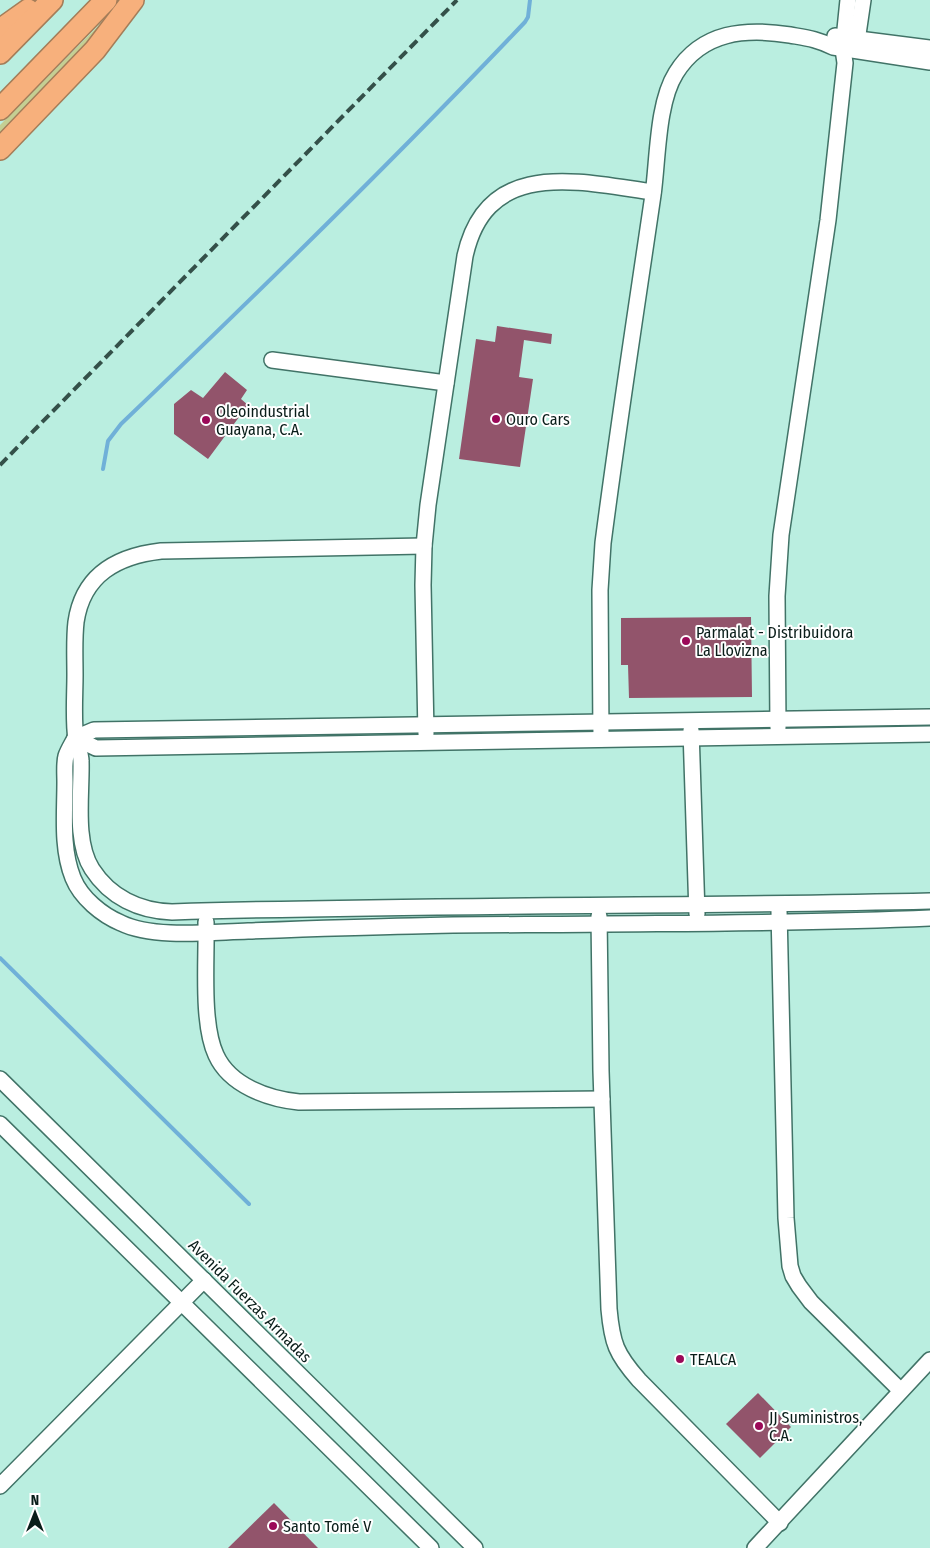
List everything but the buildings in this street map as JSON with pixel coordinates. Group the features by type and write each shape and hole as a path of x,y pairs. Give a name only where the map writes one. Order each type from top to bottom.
{"highway":[{"path":"0,30 43,0"},
{"path":"0,53 52,0"},
{"path":"0,108 106,0"},
{"path":"0,149 95,50 133,0"}],"street":[{"path":"779,737 777,596 782,535 828,220 849,47 848,0"},
{"path":"849,47 863,0"},
{"path":"601,739 600,590 603,543 669,84 684,61 698,49 711,42 738,33 766,32 819,40 832,35 849,47 930,62"},
{"path":"849,47 930,48"},
{"path":"427,742 423,585 424,546 428,505 468,239 474,227 492,204 522,186 539,182 576,182 653,192"},
{"path":"272,360 446,383"},
{"path":"424,546 162,551 133,556 108,567 91,584 77,615 75,632 75,738 81,758 82,838 87,859 92,869 123,900 158,912 415,906 598,906 930,901"},
{"path":"930,717 94,730 75,738 65,758 65,839 70,867 78,886 91,903 108,916 120,923 143,930 157,932 206,932 415,926 823,922 930,918"},
{"path":"691,721 697,923"},
{"path":"75,738 96,748 930,734"},
{"path":"65,839 82,838"},
{"path":"779,904 786,1218 790,1266 793,1276 811,1302 900,1390"},
{"path":"415,906 415,926"},
{"path":"598,906 600,924 602,1099 611,1332 618,1353 639,1380 780,1523"},
{"path":"206,911 208,1018 212,1046 224,1068 259,1094 284,1101 299,1102 602,1099"},
{"name":"Avenida Fuerzas Armadas","path":"0,1079 475,1548"},
{"path":"0,1124 431,1548"},
{"path":"0,1486 204,1280"},
{"path":"755,1548 780,1523 900,1390 930,1360"}],"green space":[{"path":"124,0 130,0 0,145 0,125"}],"waterway":[{"path":"103,469 108,441 121,424 325,226 476,74 525,22 528,17 530,0"},
{"path":"0,958 249,1204"}],"railway":[{"path":"0,465 457,0"}],"place":[{"name":"Ouro Cars","path":"496,419"},
{"name":"Oleoindustrial Guayana, C.A.","path":"206,420"},
{"name":"Parmalat - Distribuidora La Llovizna","path":"686,641"},
{"name":"TEALCA","path":"680,1359"},
{"name":"JJ Suministros, C.A.","path":"759,1426"},
{"name":"Santo Tomé V","path":"273,1526"}]}
